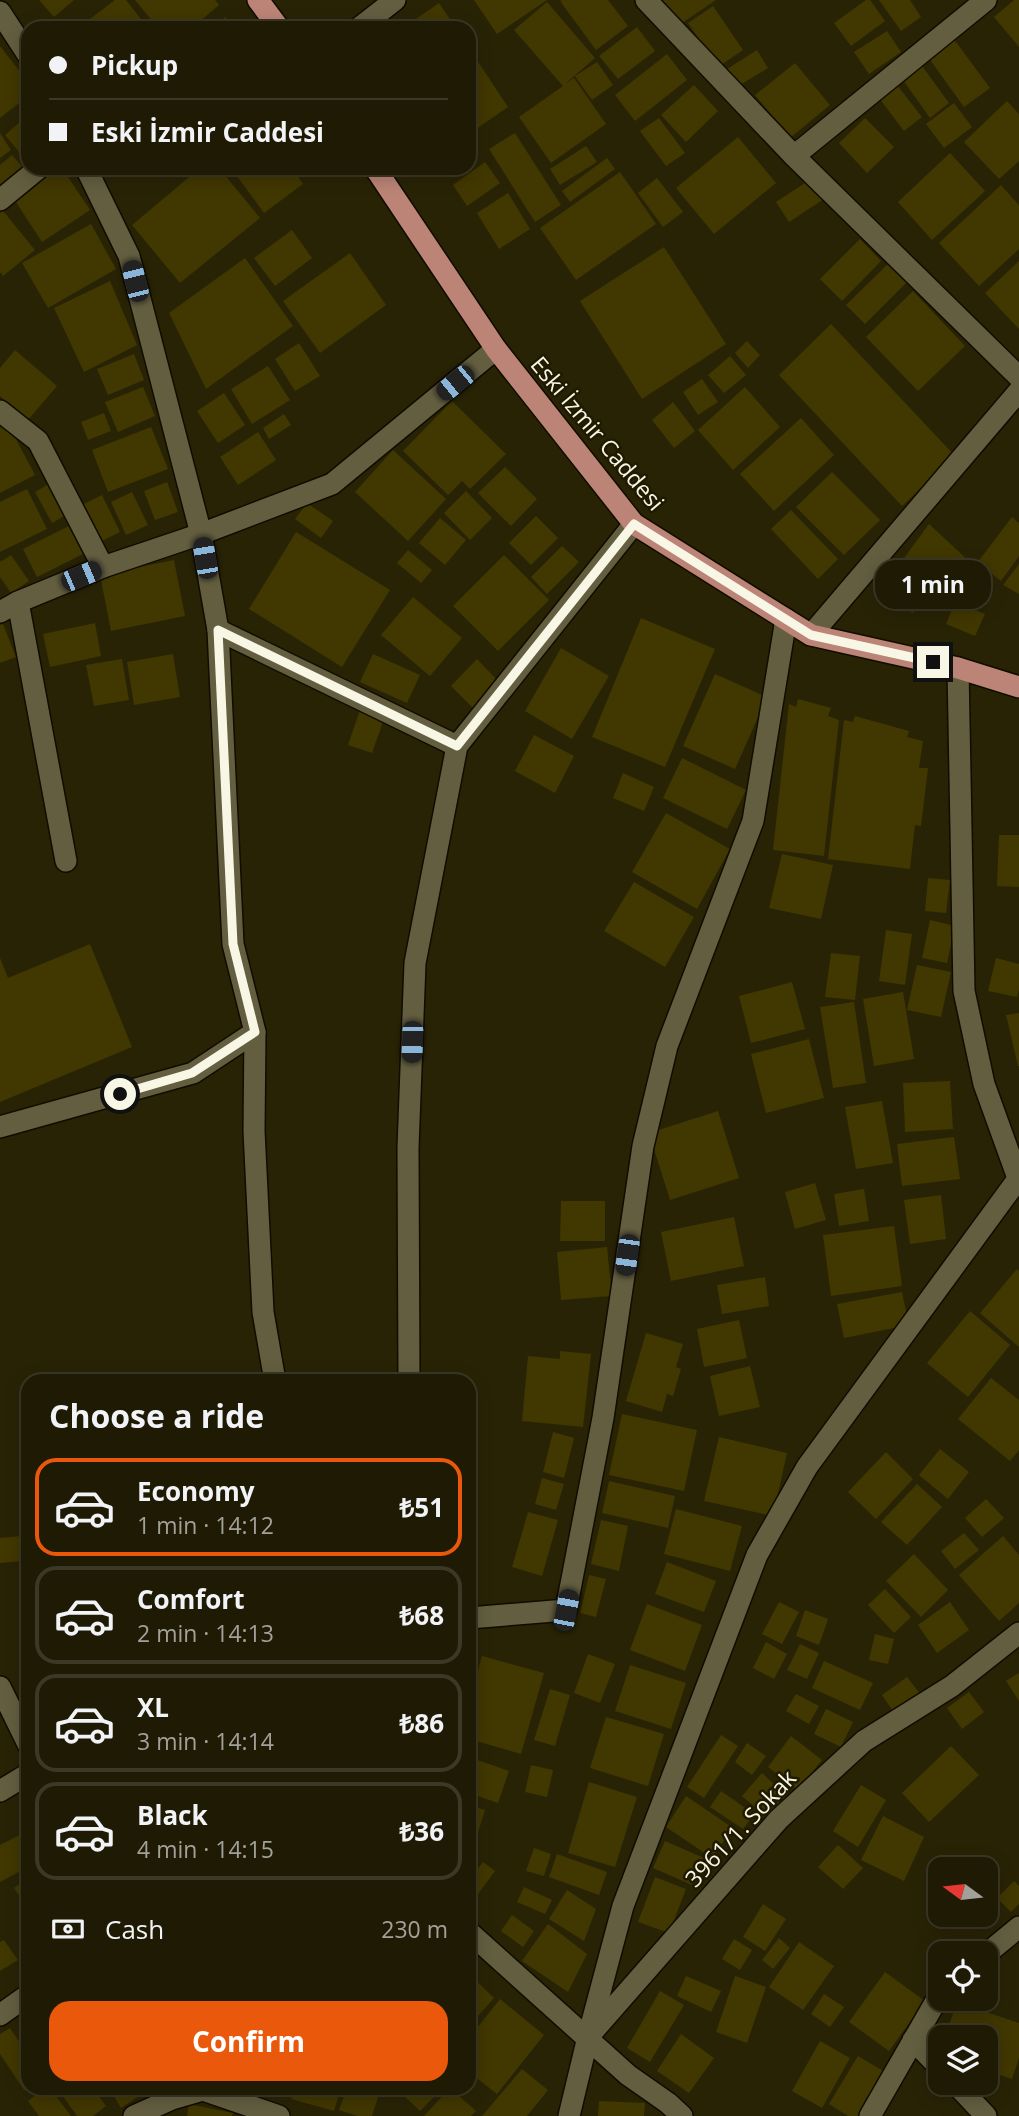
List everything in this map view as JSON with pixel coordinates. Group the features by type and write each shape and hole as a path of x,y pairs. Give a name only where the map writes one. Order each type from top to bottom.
{"main road":[{"path":"258,0 274,21"},
{"name":"Eski İzmir Caddesi","path":"379,175 496,349 634,524 811,635 958,668 1019,687"}],"street":[{"path":"368,21 395,0"},
{"path":"646,0 794,156 1019,377"},
{"path":"794,156 986,0"},
{"path":"0,12 21,44"},
{"path":"0,200 30,175"},
{"path":"89,175 129,256 201,534 218,630 233,944 255,1032 254,1131 263,1312 274,1374"},
{"path":"66,861 9,607 103,567 201,534 331,484 496,349"},
{"path":"811,635 1019,391"},
{"path":"0,411 38,441 103,567"},
{"path":"409,1374 408,1147 415,963 457,746 634,524"},
{"path":"476,1617 566,1610 603,1418 643,1146 667,1046 753,821 786,619"},
{"path":"218,630 457,746"},
{"path":"588,2037 623,1906 757,1555 807,1467 1018,1180 984,1084 964,991 958,668"},
{"path":"0,1127 192,1073 255,1032"},
{"name":"3961/1. Sokak","path":"569,2116 588,2037 779,1819 864,1741 952,1686 1019,1633"},
{"path":"0,1687 21,1730"},
{"path":"0,1791 21,1778"},
{"path":"998,1944 1019,1927"},
{"path":"476,1938 628,2074 682,2116"},
{"path":"0,2015 21,2000"},
{"path":"870,2116 930,2011"},
{"path":"913,2040 928,2056"},
{"path":"134,2116 188,2095"},
{"path":"215,2095 279,2116"},
{"path":"966,2095 985,2116"}],"building":[{"path":"39,0 74,0 54,17"},
{"path":"115,0 126,0 142,21 87,21"},
{"path":"135,0 215,0 219,5 200,21 152,21"},
{"path":"474,0 547,0 497,34"},
{"path":"608,0 628,26 596,50 560,1"},
{"path":"662,0 716,0 679,25"},
{"path":"866,0 870,0 885,21 851,46 834,23"},
{"path":"879,0 910,0 921,17 901,31"},
{"path":"1014,0 1019,0 1019,47 994,17"},
{"path":"547,2 595,58 565,84 574,78 606,124 551,163 519,117 563,86 514,30"},
{"path":"439,3 451,21 413,21"},
{"path":"713,6 743,50 718,67 688,23"},
{"path":"637,27 655,51 618,79 599,56"},
{"path":"887,31 901,52 869,74 854,52"},
{"path":"953,38 990,88 964,107 928,57"},
{"path":"0,46 21,73 21,102 0,118"},
{"path":"757,50 768,68 735,88 724,71"},
{"path":"667,54 687,80 635,121 615,95"},
{"path":"476,59 508,107 476,129"},
{"path":"917,59 949,103 930,118 898,73"},
{"path":"597,62 613,85 592,100 575,76"},
{"path":"795,63 830,105 790,138 755,95"},
{"path":"893,80 922,117 904,131 876,94"},
{"path":"694,85 718,111 686,142 661,115"},
{"path":"1007,101 1019,114 1019,161 999,179 964,142"},
{"path":"954,103 972,127 944,148 926,124"},
{"path":"659,118 685,153 666,166 640,131"},
{"path":"865,118 894,147 867,173 839,143"},
{"path":"21,121 21,154 5,135"},
{"path":"0,133 11,150 0,158"},
{"path":"515,133 561,205 535,222 489,149"},
{"path":"738,137 776,183 714,234 676,188"},
{"path":"586,146 597,162 560,185 550,169"},
{"path":"950,153 985,191 932,240 898,202"},
{"path":"12,155 21,165 22,175 0,190 0,165"},
{"path":"607,158 615,169 570,202 562,191"},
{"path":"485,162 500,183 467,206 453,185 467,175 476,175 476,168"},
{"path":"620,172 656,224 576,280 540,228"},
{"path":"50,175 67,175 90,210 42,242 14,199"},
{"path":"192,175 225,175 260,218 180,283 132,225"},
{"path":"236,175 297,175 303,184 264,213"},
{"path":"657,178 683,212 663,227 638,193"},
{"path":"811,179 824,199 789,222 776,202"},
{"path":"1001,185 1019,205 1019,249 979,286 939,243"},
{"path":"508,193 530,229 499,249 477,213"},
{"path":"3,211 35,250 3,276 0,272 0,213"},
{"path":"91,224 116,269 48,308 22,263"},
{"path":"292,230 312,258 275,286 254,258"},
{"path":"860,239 881,261 842,301 820,279"},
{"path":"664,247 726,344 642,399 580,301"},
{"path":"350,253 386,305 320,353 283,301"},
{"path":"245,258 293,326 206,389 169,313"},
{"path":"891,261 910,279 865,324 846,305"},
{"path":"1019,261 1019,329 985,293"},
{"path":"110,281 137,345 84,372 54,308"},
{"path":"913,291 965,346 918,391 866,337"},
{"path":"831,324 955,456 902,506 779,375"},
{"path":"747,341 760,355 748,368 735,353"},
{"path":"299,343 320,376 295,391 275,359"},
{"path":"15,350 57,386 28,420 0,396 0,368"},
{"path":"134,354 144,380 108,395 97,369"},
{"path":"730,356 746,375 724,393 708,375"},
{"path":"268,366 290,400 252,424 231,389"},
{"path":"702,379 718,402 698,415 683,392"},
{"path":"143,387 155,416 118,432 105,402"},
{"path":"745,387 780,427 733,470 698,430"},
{"path":"224,393 245,425 218,443 197,411"},
{"path":"452,401 506,454 470,489 462,481 448,495 403,451"},
{"path":"673,402 695,431 674,448 652,420"},
{"path":"104,413 111,431 88,440 81,422"},
{"path":"284,414 291,425 269,439 263,428"},
{"path":"801,418 834,455 774,511 740,474"},
{"path":"8,424 35,475 0,493 0,428"},
{"path":"151,427 168,469 108,492 92,450"},
{"path":"258,432 276,460 238,485 220,457"},
{"path":"393,450 446,499 408,541 355,492"},
{"path":"505,467 537,499 511,526 478,493"},
{"path":"832,472 880,520 844,555 796,507"},
{"path":"54,481 71,512 52,523 35,492"},
{"path":"167,482 178,512 155,520 144,491"},
{"path":"27,489 47,529 0,552 0,502"},
{"path":"466,491 492,518 470,540 444,513"},
{"path":"132,492 148,525 126,535 111,502"},
{"path":"102,495 120,532 98,543 80,506"},
{"path":"307,503 333,521 321,538 295,519"},
{"path":"791,510 838,559 818,579 771,529"},
{"path":"536,516 558,538 531,565 509,543"},
{"path":"1012,517 1019,523 1019,556 1001,581 977,563"},
{"path":"440,518 466,540 445,565 419,543"},
{"path":"929,524 985,576 962,601 948,595 938,607 891,576"},
{"path":"69,526 83,554 37,577 23,549"},
{"path":"296,532 390,590 342,667 249,609"},
{"path":"562,546 579,562 547,594 531,577"},
{"path":"408,550 432,570 421,583 397,563"},
{"path":"11,555 29,581 11,593 0,577 0,562"},
{"path":"504,555 549,600 498,651 453,606"},
{"path":"174,560 185,616 111,631 100,575"},
{"path":"1019,564 1019,594 1003,585"},
{"path":"887,578 921,601 913,613 879,591"},
{"path":"413,597 462,638 430,676 381,635"},
{"path":"955,602 985,614 975,636 946,624"},
{"path":"641,618 715,649 665,767 592,737"},
{"path":"95,623 101,656 50,667 43,634"},
{"path":"3,624 16,657 0,663 0,625"},
{"path":"561,648 609,676 572,739 525,711"},
{"path":"173,654 180,697 134,705 127,662"},
{"path":"373,654 420,675 407,703 360,682"},
{"path":"122,659 129,700 94,706 86,665"},
{"path":"477,659 499,682 473,708 451,686"},
{"path":"715,674 767,697 735,769 683,746"},
{"path":"798,699 831,708 828,716 839,720 824,856 773,850 789,704 796,707"},
{"path":"360,710 384,719 372,753 348,745"},
{"path":"855,716 909,731 907,737 923,741 919,768 928,768 921,826 915,825 910,869 828,859 844,720 853,722"},
{"path":"534,735 574,756 555,793 515,771"},
{"path":"682,758 746,790 727,829 663,798"},
{"path":"623,773 654,787 644,811 613,798"},
{"path":"666,813 730,849 697,909 632,872"},
{"path":"999,835 1019,835 1019,887 997,886"},
{"path":"782,854 833,865 821,919 769,908"},
{"path":"928,878 950,880 946,913 925,911"},
{"path":"634,882 694,917 665,967 604,931"},
{"path":"930,920 955,926 947,963 922,958"},
{"path":"886,930 912,934 905,985 879,981"},
{"path":"90,944 132,1047 0,1102 0,958 8,978"},
{"path":"831,953 860,956 855,1000 825,997"},
{"path":"996,958 1019,964 1017,997 988,991"},
{"path":"917,965 951,972 941,1017 907,1010"},
{"path":"792,982 805,1029 751,1043 739,996"},
{"path":"903,992 914,1059 874,1066 863,999"},
{"path":"854,1002 866,1083 833,1088 820,1007"},
{"path":"1019,1013 1019,1066 1018,1066 1006,1015"},
{"path":"809,1039 824,1098 766,1113 751,1054"},
{"path":"950,1081 953,1129 905,1132 903,1083"},
{"path":"882,1101 893,1163 856,1169 845,1107"},
{"path":"718,1111 739,1178 670,1200 649,1133"},
{"path":"954,1137 960,1179 902,1186 897,1144"},
{"path":"815,1183 826,1220 795,1229 785,1192"},
{"path":"864,1189 869,1221 839,1226 834,1194"},
{"path":"941,1195 946,1239 910,1244 904,1200"},
{"path":"561,1201 605,1201 605,1241 560,1241"},
{"path":"734,1217 744,1266 671,1281 661,1232"},
{"path":"894,1226 902,1286 831,1296 823,1235"},
{"path":"607,1247 612,1296 561,1300 557,1252"},
{"path":"1017,1269 1019,1271 1019,1347 980,1313"},
{"path":"765,1277 769,1306 722,1314 717,1285"},
{"path":"902,1292 909,1325 844,1338 837,1304"},
{"path":"970,1311 1010,1345 968,1397 927,1363"},
{"path":"739,1320 747,1358 704,1367 697,1329"},
{"path":"646,1333 683,1344 676,1367 681,1369 673,1396 667,1394 662,1412 626,1401"},
{"path":"560,1351 591,1354 583,1427 522,1421 528,1356 560,1359"},
{"path":"750,1366 760,1407 719,1416 710,1376"},
{"path":"991,1378 1019,1400 1019,1450 1010,1461 958,1419"},
{"path":"622,1414 697,1430 684,1491 609,1475"},
{"path":"553,1432 574,1438 564,1478 543,1472"},
{"path":"719,1437 787,1453 773,1516 704,1501"},
{"path":"940,1449 969,1472 948,1499 919,1475"},
{"path":"886,1452 913,1479 876,1519 848,1492"},
{"path":"542,1478 564,1484 556,1510 535,1504"},
{"path":"609,1481 675,1496 668,1528 602,1513"},
{"path":"917,1484 942,1507 907,1545 881,1522"},
{"path":"986,1499 1004,1518 982,1537 965,1518"},
{"path":"676,1509 742,1526 730,1571 664,1554"},
{"path":"528,1512 558,1520 542,1576 512,1567"},
{"path":"601,1520 628,1526 619,1571 591,1564"},
{"path":"964,1533 979,1550 955,1569 941,1551"},
{"path":"21,1536 21,1561 0,1563 0,1538"},
{"path":"1003,1536 1019,1555 1019,1603 999,1621 959,1575"},
{"path":"914,1554 948,1590 921,1617 886,1581"},
{"path":"667,1562 716,1581 704,1612 655,1594"},
{"path":"589,1575 606,1579 596,1617 580,1613"},
{"path":"885,1589 911,1617 894,1633 868,1605"},
{"path":"779,1602 799,1612 782,1644 762,1634"},
{"path":"950,1602 969,1630 937,1653 918,1625"},
{"path":"647,1604 702,1625 685,1671 630,1650"},
{"path":"805,1610 828,1619 819,1645 796,1636"},
{"path":"875,1634 894,1639 888,1664 869,1660"},
{"path":"766,1642 787,1654 774,1679 753,1668"},
{"path":"800,1644 819,1653 807,1679 787,1670"},
{"path":"588,1654 615,1664 600,1703 574,1693"},
{"path":"482,1656 544,1673 521,1754 476,1741 476,1677"},
{"path":"824,1661 873,1683 860,1710 812,1688"},
{"path":"630,1665 686,1683 671,1729 615,1711"},
{"path":"1019,1673 1019,1701 1006,1681"},
{"path":"907,1677 921,1695 895,1714 882,1695"},
{"path":"550,1689 570,1695 555,1746 534,1740"},
{"path":"969,1692 984,1712 962,1729 947,1708"},
{"path":"796,1694 819,1706 809,1724 786,1711"},
{"path":"826,1709 853,1722 841,1747 814,1734"},
{"path":"606,1717 664,1734 648,1786 590,1768"},
{"path":"721,1735 738,1746 704,1798 687,1787"},
{"path":"791,1736 822,1760 798,1790 768,1767"},
{"path":"747,1743 766,1756 752,1775 735,1762"},
{"path":"951,1746 979,1775 929,1822 902,1793"},
{"path":"476,1759 509,1771 498,1803 476,1795"},
{"path":"531,1765 553,1770 547,1797 525,1792"},
{"path":"762,1773 787,1796 767,1818 742,1796"},
{"path":"589,1782 637,1797 615,1867 568,1853"},
{"path":"861,1785 886,1800 858,1847 833,1831"},
{"path":"721,1791 754,1814 743,1829 710,1807"},
{"path":"686,1796 733,1828 712,1858 666,1827"},
{"path":"476,1807 485,1810 476,1839"},
{"path":"883,1816 924,1837 904,1881 861,1860"},
{"path":"21,1834 21,1871 0,1882 0,1845"},
{"path":"665,1841 704,1858 692,1885 653,1868"},
{"path":"838,1845 863,1868 843,1889 818,1867"},
{"path":"534,1848 551,1854 544,1876 526,1871"},
{"path":"557,1854 607,1872 599,1895 549,1877"},
{"path":"483,1862 495,1871 476,1897 476,1871"},
{"path":"655,1877 686,1889 669,1933 638,1922"},
{"path":"1014,1881 1019,1886 1019,1904 1011,1912 998,1897"},
{"path":"21,1883 21,1898 14,1888"},
{"path":"524,1887 552,1900 545,1914 517,1902"},
{"path":"567,1890 596,1909 584,1941 549,1919"},
{"path":"763,1904 786,1919 765,1951 743,1937"},
{"path":"512,1915 534,1931 523,1947 501,1931"},
{"path":"548,1924 587,1954 568,1992 522,1961"},
{"path":"779,1938 790,1948 773,1969 762,1960"},
{"path":"734,1939 752,1950 740,1970 722,1959"},
{"path":"4,1940 18,1960 0,1971 0,1942"},
{"path":"799,1942 834,1966 803,2010 769,1987"},
{"path":"885,1972 925,2001 889,2051 849,2022"},
{"path":"686,1976 721,1991 711,2012 677,1996"},
{"path":"735,1976 766,1987 747,2043 716,2032"},
{"path":"476,1981 494,1998 476,2018"},
{"path":"660,1991 684,2005 650,2062 627,2048"},
{"path":"824,1994 844,2007 830,2027 811,2014"},
{"path":"500,1999 544,2035 497,2094 476,2078 476,2029"},
{"path":"954,2011 984,2011 1019,2023 1019,2058 1012,2079 998,2074 998,2025 949,2025"},
{"path":"10,2028 21,2044 21,2086 0,2054 0,2034"},
{"path":"681,2034 714,2058 689,2093 657,2071"},
{"path":"820,2041 850,2058 822,2108 792,2091"},
{"path":"858,2056 885,2072 858,2116 848,2116 829,2104"},
{"path":"522,2069 548,2090 527,2116 482,2116"},
{"path":"36,2095 55,2095 71,2116 39,2116 28,2101"},
{"path":"62,2095 98,2095 106,2106 93,2116 77,2116"},
{"path":"113,2095 140,2095 121,2108"},
{"path":"292,2095 339,2095 334,2111 291,2099"},
{"path":"344,2095 379,2095 372,2116 357,2116 339,2110"},
{"path":"403,2095 436,2095 420,2111"},
{"path":"444,2095 458,2095 476,2111 471,2116 424,2116"},
{"path":"599,2101 645,2103 644,2116 598,2116"},
{"path":"189,2104 233,2113 232,2116 187,2116"}],"route":[{"path":"120,1094 192,1073 255,1032 233,944 218,630 457,746 634,524 811,635 933,662"}]}
